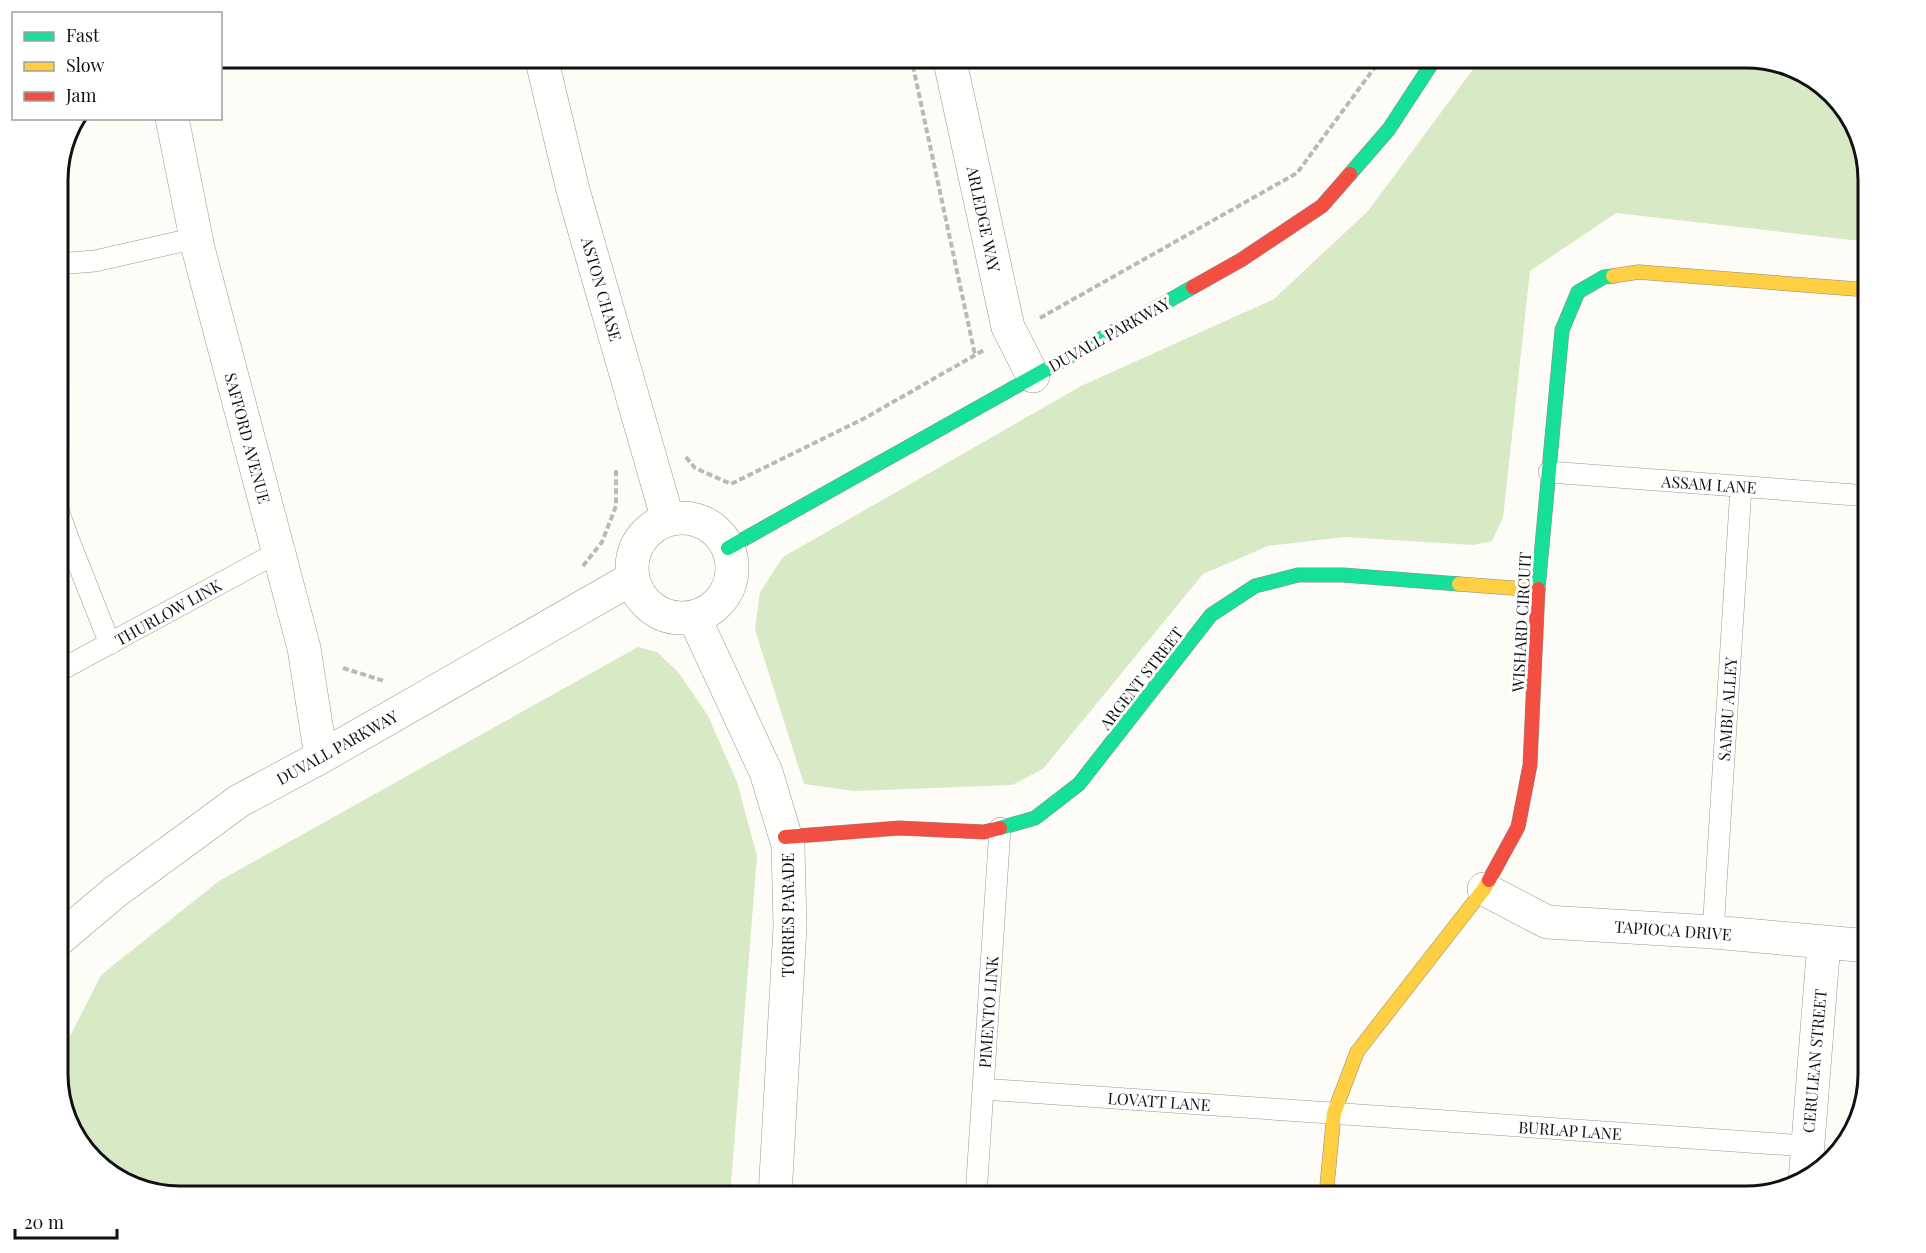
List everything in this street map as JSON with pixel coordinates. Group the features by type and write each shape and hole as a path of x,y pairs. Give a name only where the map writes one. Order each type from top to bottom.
{"street":[{"name":"ASTON CHASE","path":"544,68 573,190 668,520"},
{"name":"ARLEDGE WAY","path":"951,68 1008,327 1033,376"},
{"name":"DUVALL PARKWAY","path":"728,548 1241,260 1323,206 1389,129 1429,68"},
{"name":"SAFFORD AVENUE","path":"172,120 196,238 304,648 321,757"},
{"name":"WISHARD CIRCUIT","path":"1327,1186 1334,1113 1357,1052 1484,889 1518,827 1530,765 1538,590 1562,330 1578,292 1604,277 1638,272 1858,289"},
{"path":"687,518 703,522 721,536 728,548 732,572 728,589 715,606 694,617 680,618 662,614 645,602 633,578 637,548 650,531 668,520 687,518"},
{"name":"ARGENT STREET","path":"785,837 889,829 984,832 1035,818 1079,784 1211,615 1255,586 1298,575 1343,575 1538,590"},
{"name":"DUVALL PARKWAY","path":"68,932 115,892 239,801 321,757 633,578"},
{"name":"TORRES PARADE","path":"694,617 766,772 788,845 790,927 776,1186"},
{"name":"TAPIOCA DRIVE","path":"1484,889 1546,922 1713,932 1858,944"},
{"name":"CERULEAN STREET","path":"1806,1169 1824,942"}],"lane":[{"path":"68,263 95,261 196,238"},
{"name":"ASSAM LANE","path":"1549,472 1858,495"},
{"name":"SAMBU ALLEY","path":"1713,932 1741,487"},
{"path":"68,538 110,644"},
{"name":"THURLOW LINK","path":"68,666 278,552"},
{"name":"PIMENTO LINK","path":"977,1186 1000,828"},
{"name":"LOVATT LANE","path":"983,1089 1334,1113"},
{"name":"BURLAP LANE","path":"1334,1113 1807,1146"}],"path":[{"path":"913,68 975,355"},
{"path":"684,453 695,468 731,484 865,418 1297,173 1374,68"},
{"path":"580,569 602,542 616,506 616,458"},
{"path":"341,658 344,670 387,682"}],"green space":[{"path":"1474,68 1761,68 1776,71 1809,86 1831,106 1844,123 1855,150 1858,165 1858,241 1616,213 1530,271 1503,518 1492,541 1473,545 1344,537 1268,546 1203,574 1043,769 1012,785 854,791 804,784 755,630 760,592 783,557 1081,386 1274,299 1368,211"},
{"path":"638,647 657,652 679,673 708,716 737,782 757,856 731,1186 179,1186 143,1180 117,1167 95,1147 82,1130 76,1116 68,1088 68,1040 101,975 219,881"}],"traffic: fast":[{"path":"1350,174 1389,129 1429,68"},
{"path":"1538,589 1562,330 1578,292 1604,277 1613,276"},
{"path":"728,548 1193,287"},
{"path":"1000,828 1035,818 1079,784 1211,615 1255,586 1298,575 1343,575 1459,584"}],"traffic: slow":[{"path":"1613,276 1638,272 1858,289"},
{"path":"1459,584 1538,590"},
{"path":"1327,1186 1334,1113 1357,1052 1489,880"}],"traffic: jam":[{"path":"1193,287 1241,260 1322,206 1350,174"},
{"path":"1489,880 1518,827 1530,765 1538,589"},
{"path":"785,837 899,828 984,832 1000,828"}]}
